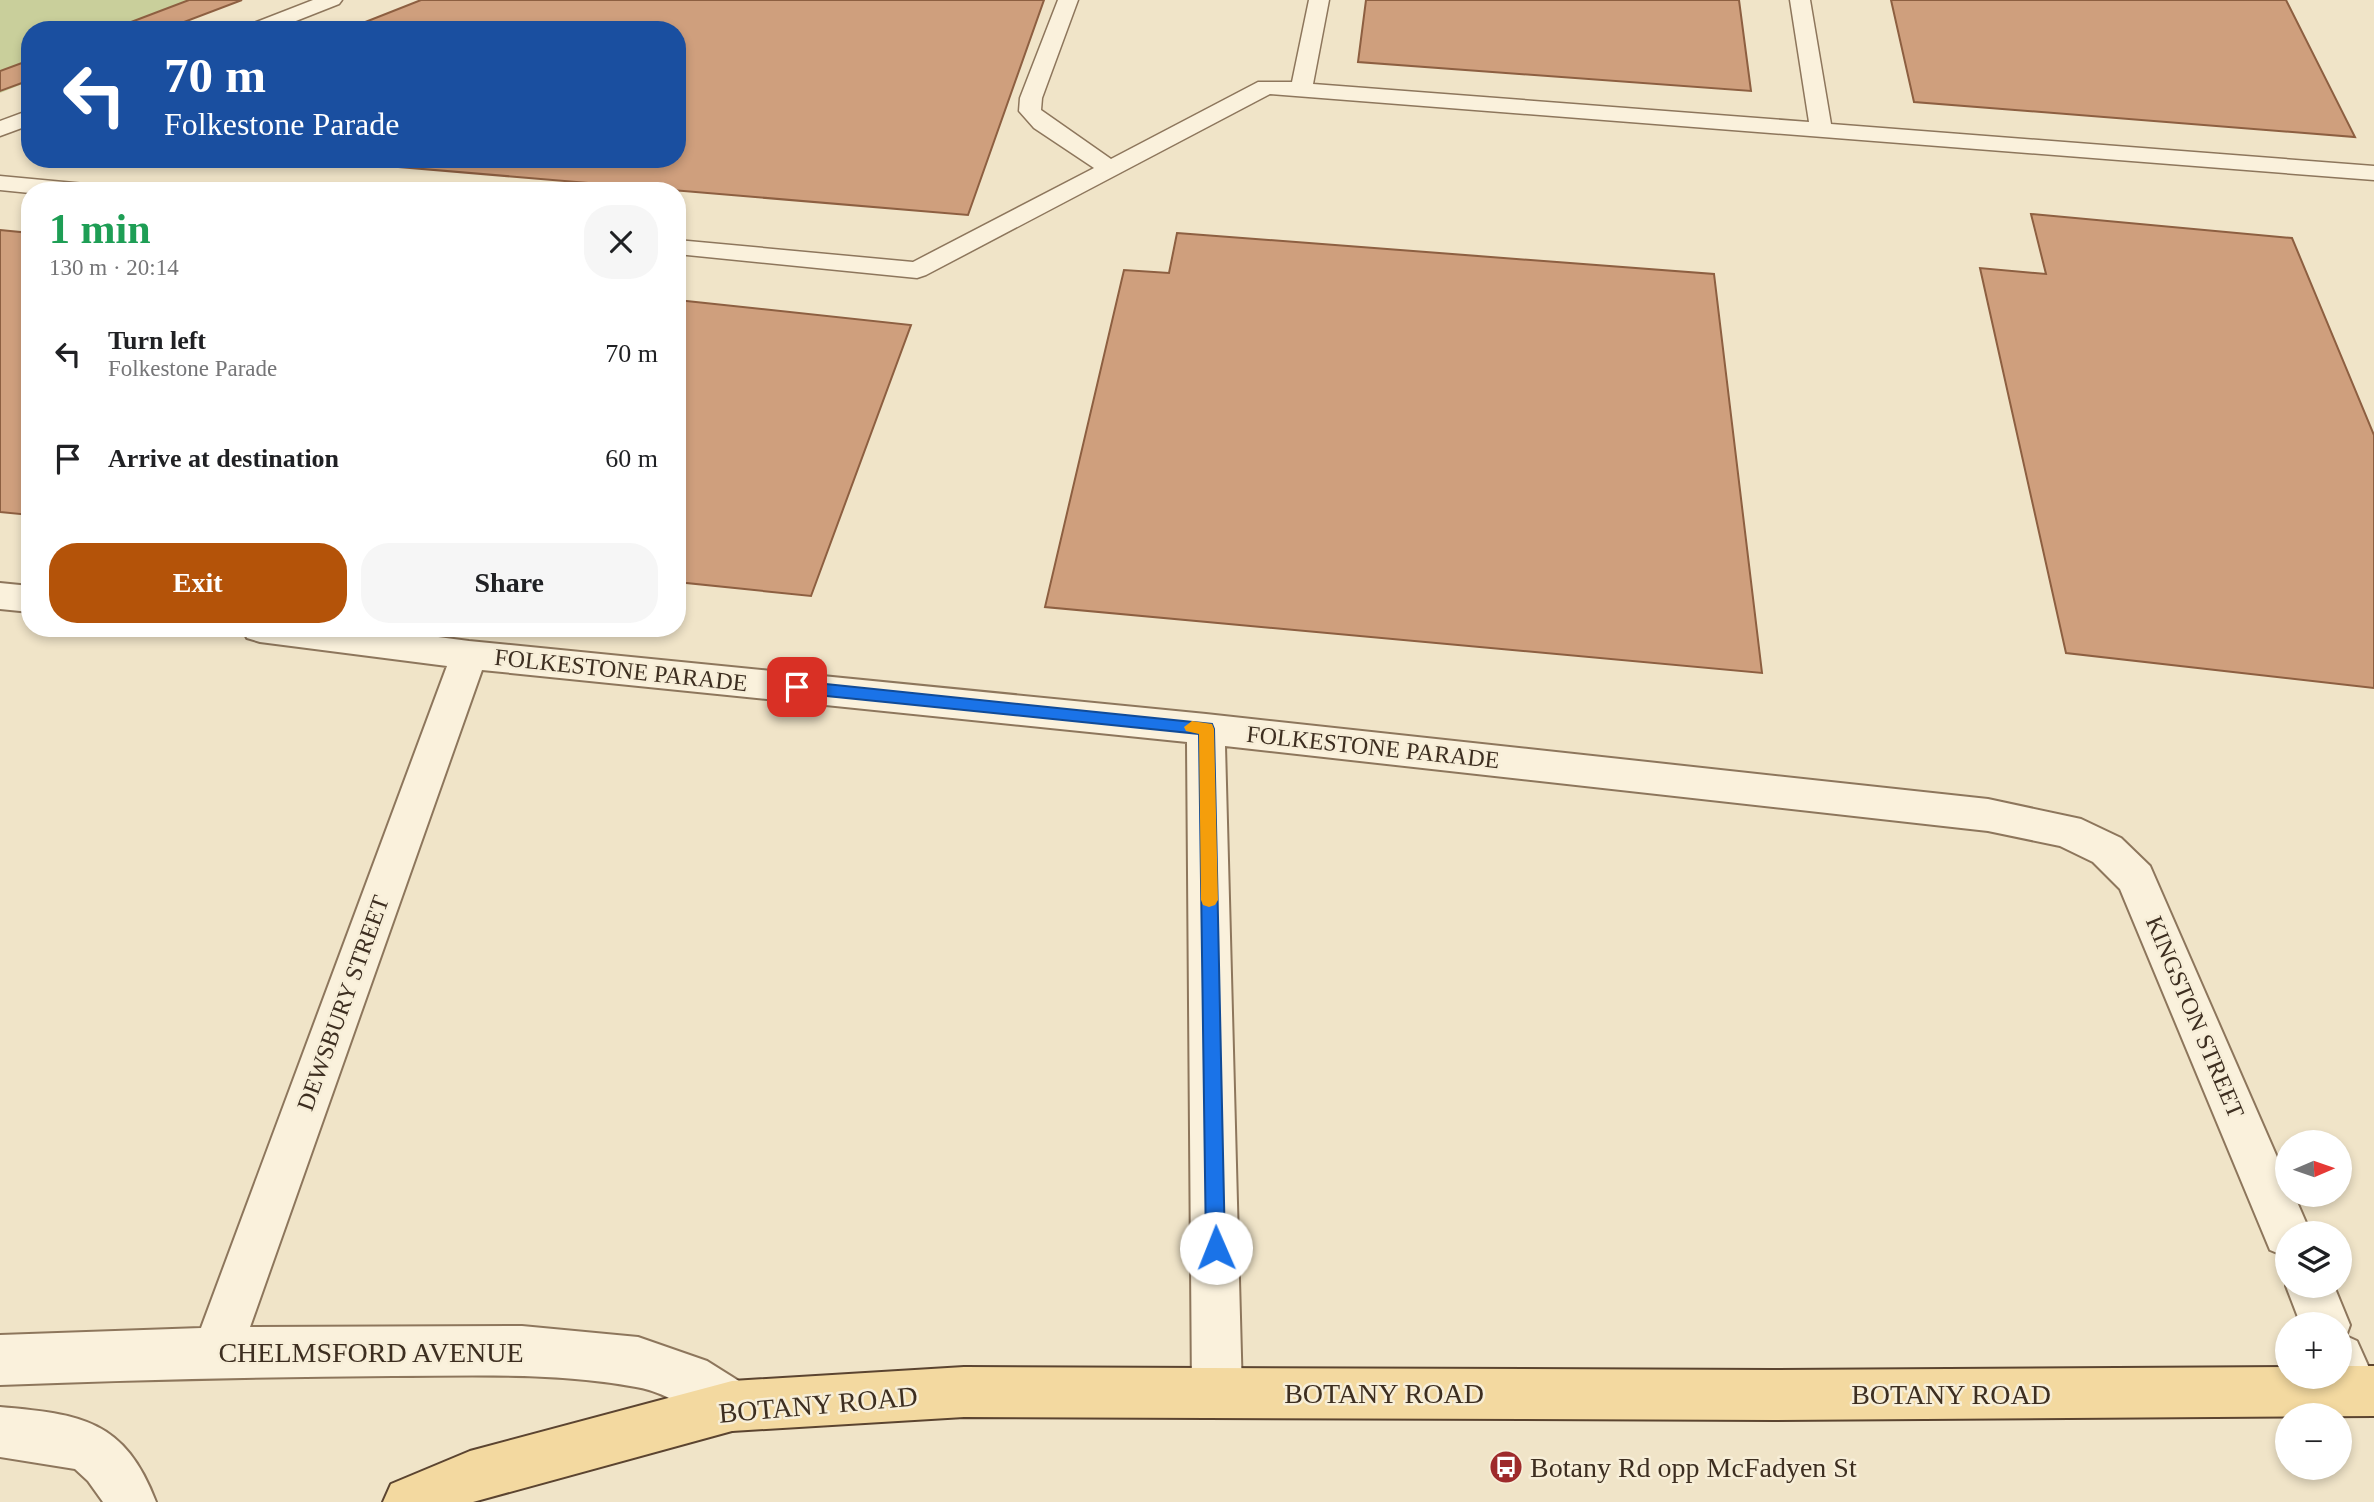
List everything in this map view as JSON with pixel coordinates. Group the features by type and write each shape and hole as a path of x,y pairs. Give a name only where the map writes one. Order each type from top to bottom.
{"main road":[{"name":"BOTANY ROAD","path":"409,1502 470,1477 732,1406 964,1392 1773,1395 2356,1380"}],"street":[{"path":"0,596 21,598"},
{"name":"FOLKESTONE PARADE","path":"332,637 469,654 1206,729 1988,815 2067,831"},
{"name":"DEWSBURY STREET","path":"217,1352 469,654"},
{"path":"1206,729 1217,1393"},
{"name":"KINGSTON STREET","path":"2067,831 2107,850 2136,878 2281,1221"},
{"name":"CHELMSFORD AVENUE","path":"0,1360 217,1352 522,1350 638,1362 689,1379 732,1406"},
{"path":"0,1432 43,1436 96,1453 127,1489 130,1502"}],"lane":[{"path":"277,21 332,0"},
{"path":"1068,0 1031,98 1030,111 1042,123 1111,169"},
{"path":"1301,90 1319,0"},
{"path":"1800,0 1821,130"},
{"path":"686,248 917,270 1266,87 2374,173"},
{"path":"0,129 21,121"},
{"path":"0,183 21,185"}],"green space":[{"path":"0,0 241,0 187,21 21,21 21,85 0,93"}],"building":[{"path":"189,0 242,0 187,21 134,21"},
{"path":"421,0 1044,0 968,215 686,191 686,182 577,182 411,168 686,168 686,21 368,21"},
{"path":"1366,0 1739,0 1751,91 1358,62"},
{"path":"1891,0 2286,0 2355,137 1914,102"},
{"path":"21,63 21,83 0,91 0,71"},
{"path":"2031,214 2292,238 2374,435 2374,688 2066,653 1980,268 2046,274"},
{"path":"0,230 21,232 21,514 0,512"},
{"path":"1177,233 1714,274 1762,673 1045,607 1124,270 1169,273"},
{"path":"686,301 911,325 811,596 686,583"}],"slow traffic":[{"path":"1192,727 1206,729 1209,900"}],"place":[{"name":"Botany Rd opp McFadyen St","path":"1506,1467"}],"route":[{"path":"797,687 1206,729 1216,1248"}]}
